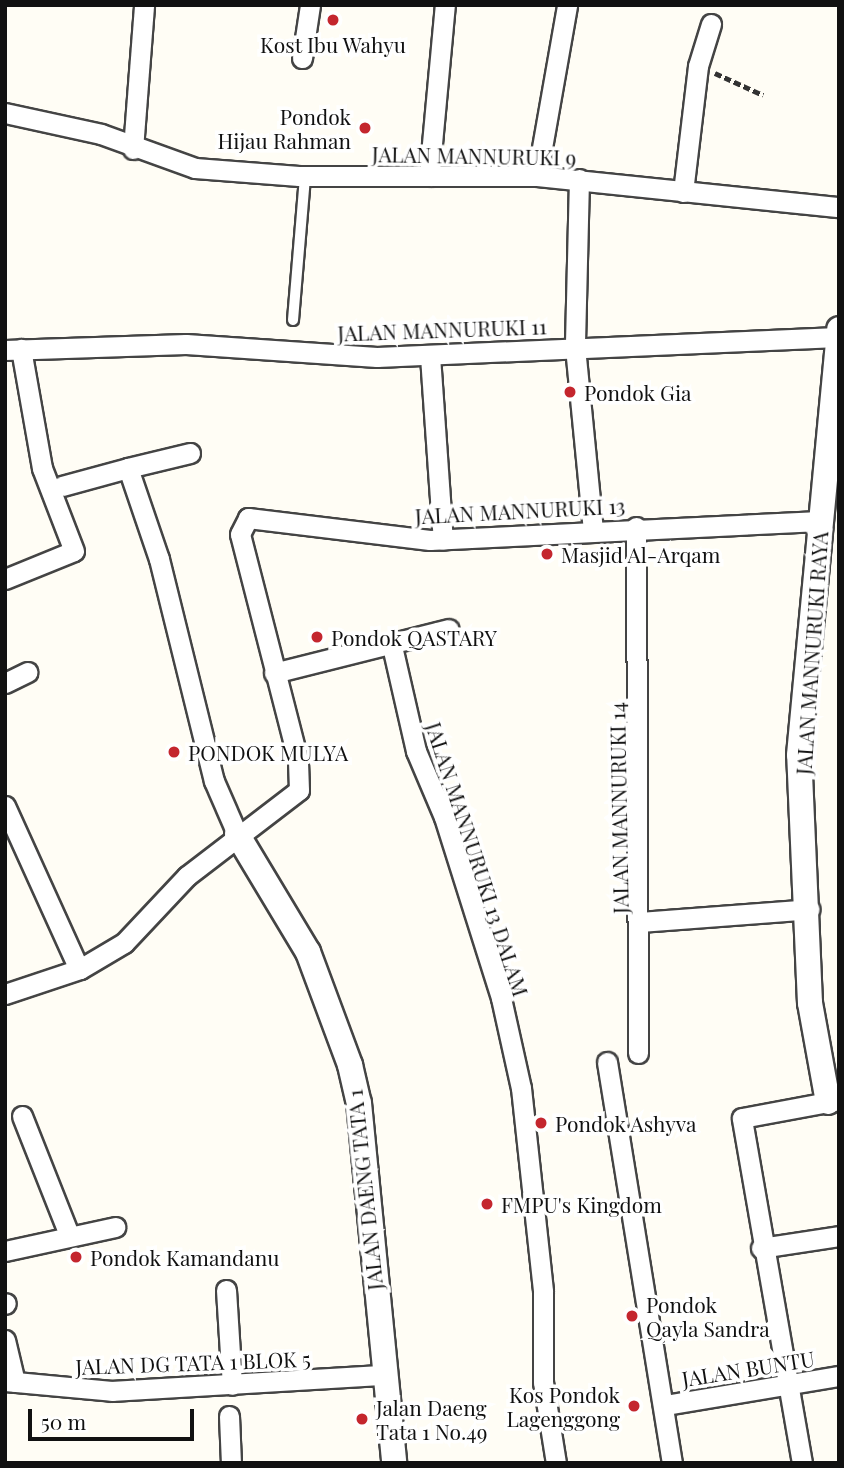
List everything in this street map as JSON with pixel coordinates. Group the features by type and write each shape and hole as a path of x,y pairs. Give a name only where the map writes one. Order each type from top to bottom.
{"street":[{"path":"142,152 144,5"},
{"path":"302,58 310,5"},
{"path":"429,176 445,5"},
{"path":"537,176 567,5"},
{"path":"683,192 698,66 711,24"},
{"name":"JALAN MANNURUKI 9","path":"5,114 101,135 142,152 195,168 305,176 537,176 839,207"},
{"path":"579,179 575,347 593,530"},
{"name":"JALAN MANNURUKI 11","path":"13,350 186,344 430,356 838,333"},
{"name":"JALAN MANNURUKI RAYA","path":"833,1101 810,1003 810,909 799,755 820,521 834,425 838,333"},
{"path":"5,579 74,551 42,468 13,350"},
{"path":"430,356 443,540"},
{"path":"62,486 190,453"},
{"path":"128,468 233,827"},
{"name":"JALAN MANNURUKI 13","path":"5,994 79,969 124,943 233,827 299,790 302,777 274,673 240,523 273,517 397,539 443,540 636,527 820,521"},
{"name":"JALAN MANNURUKI 14","path":"636,527 639,922 810,909"},
{"path":"274,673 392,646 449,629"},
{"name":"JALAN MANNURUKI 13 DALAM","path":"392,646 416,751 444,817 501,998 521,1088 543,1292 543,1382 556,1463"},
{"path":"5,683 28,672"},
{"path":"5,806 79,969"},
{"name":"JALAN DAENG TATA 1","path":"233,827 308,953 350,1065 359,1104 394,1463"},
{"path":"638,1053 639,922"},
{"path":"607,1062 665,1405 672,1463"},
{"path":"802,1463 761,1248 742,1118 833,1101"},
{"path":"22,1116 69,1235"},
{"path":"5,1251 115,1227"},
{"path":"761,1248 839,1236"},
{"path":"226,1290 232,1385"},
{"path":"5,1340 10,1382"},
{"name":"JALAN DG TATA 1 BLOK 5","path":"10,1382 112,1391 384,1375"},
{"name":"JALAN BUNTU","path":"665,1405 839,1376"},
{"path":"229,1416 231,1463"}],"lane":[{"path":"293,320 305,176"}],"path":[{"path":"698,66 763,95"}],"place":[{"name":"Kost Ibu Wahyu","path":"333,20"},
{"name":"Pondok Hijau Rahman","path":"365,128"},
{"name":"Pondok Gia","path":"570,392"},
{"name":"Masjid Al-Arqam","path":"547,554"},
{"name":"Pondok QASTARY","path":"317,637"},
{"name":"PONDOK MULYA","path":"174,752"},
{"name":"Pondok Ashyva","path":"541,1123"},
{"name":"FMPU's Kingdom","path":"487,1204"},
{"name":"Pondok Kamandanu","path":"76,1257"},
{"name":"Pondok Qayla Sandra","path":"632,1316"},
{"name":"Kos Pondok Lagenggong","path":"634,1406"},
{"name":"Jalan Daeng Tata 1 No.49","path":"362,1419"}]}
